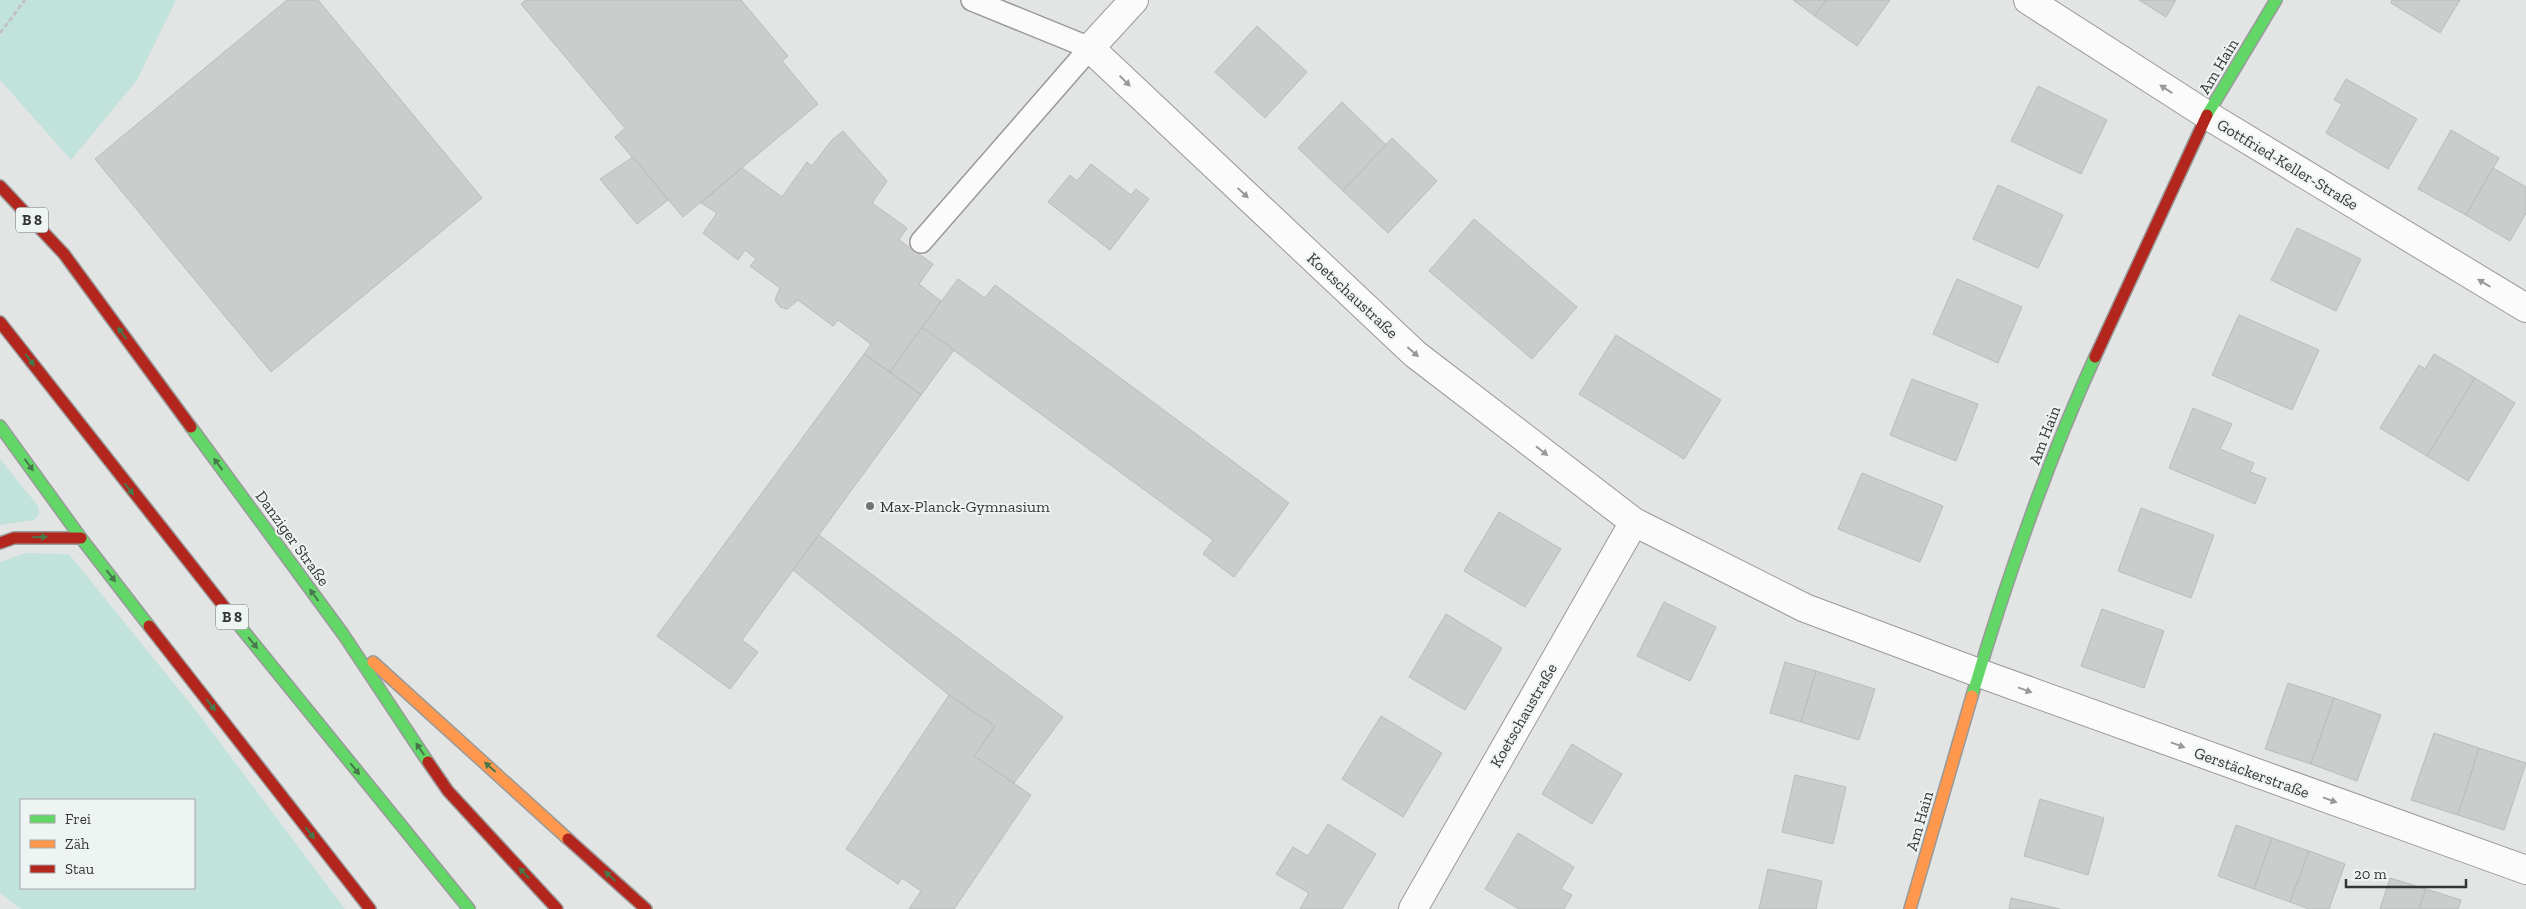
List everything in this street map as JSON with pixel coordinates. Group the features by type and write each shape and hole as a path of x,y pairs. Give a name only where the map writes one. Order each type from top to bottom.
{"main road":[{"name":"Am Hain","path":"1910,909 1979,673 2022,538 2074,404 2207,115 2276,0"},
{"name":"Danziger Straße","path":"0,186 64,254 343,634 448,791 557,909"},
{"name":"B 8","path":"0,322 165,535 469,909"},
{"path":"0,426 81,538 370,909"},
{"path":"0,543 14,538 81,538"},
{"path":"343,634 646,909"}],"street":[{"path":"1090,48 1134,0"},
{"name":"Gottfried-Keller-Straße","path":"2028,0 2207,115 2526,308"},
{"name":"Koetschaustraße","path":"1090,48 1415,354 1634,522 1806,608 1979,673"},
{"name":"Koetschaustraße","path":"1413,909 1634,522"},
{"name":"Gerstäckerstraße","path":"1979,673 2526,870"}],"lane":[{"path":"921,242 1090,48 972,0"}],"path":[{"path":"0,34 25,0"}],"green space":[{"path":"0,0 176,0 137,80 71,160 0,80"},
{"path":"0,459 38,506 39,514 34,520 0,525"},
{"path":"26,553 69,554 197,712 345,909 21,909 0,893 0,562"}],"building":[{"path":"287,0 318,0 482,198 271,372 95,159"},
{"path":"526,0 741,0 788,56 782,61 818,104 683,217 615,137 625,128 521,4"},
{"path":"1793,0 1826,0 1815,16"},
{"path":"1826,0 1890,0 1857,46 1815,16"},
{"path":"2139,0 2176,0 2166,17"},
{"path":"2392,0 2460,0 2440,33 2391,3"},
{"path":"1257,26 1307,72 1265,118 1215,72"},
{"path":"2346,79 2417,119 2388,169 2326,133 2342,104 2334,100"},
{"path":"2038,86 2107,120 2081,174 2011,141"},
{"path":"1342,102 1386,145 1343,191 1298,148"},
{"path":"2451,130 2499,158 2466,215 2418,189"},
{"path":"843,131 887,181 872,203 907,228 899,240 933,264 919,284 941,301 890,372 864,354 871,344 838,320 833,326 798,300 787,309 780,307 775,300 780,288 750,266 756,259 745,250 738,260 703,233 717,213 701,203 742,168 782,197 807,162 812,166 831,141"},
{"path":"1392,138 1437,181 1388,233 1343,191"},
{"path":"633,157 668,200 637,224 600,179"},
{"path":"1091,164 1131,195 1136,189 1149,199 1110,250 1048,202 1070,175 1077,181"},
{"path":"2493,168 2526,187 2526,213 2510,241 2466,215"},
{"path":"1998,185 2063,215 2038,268 1973,239"},
{"path":"1474,219 1577,307 1532,359 1429,271"},
{"path":"2297,228 2361,259 2336,311 2271,280"},
{"path":"958,279 985,298 995,285 1289,503 1234,577 1203,554 1213,540 922,327"},
{"path":"1957,279 2022,307 1998,363 1933,334"},
{"path":"2239,315 2319,350 2292,410 2212,375"},
{"path":"922,327 954,350 921,395 890,372"},
{"path":"1616,335 1721,400 1684,459 1579,394"},
{"path":"864,354 921,395 742,640 758,652 730,689 657,636"},
{"path":"2434,354 2475,378 2427,456 2380,428 2419,365 2425,369"},
{"path":"2475,378 2515,403 2468,481 2427,456"},
{"path":"1912,379 1978,404 1956,461 1890,435"},
{"path":"2193,408 2232,424 2220,449 2254,463 2250,472 2266,478 2255,504 2169,468"},
{"path":"1862,473 1943,506 1920,562 1838,529"},
{"path":"2141,508 2214,535 2191,598 2118,571"},
{"path":"1499,512 1561,549 1525,607 1464,571"},
{"path":"819,535 1063,717 1014,783 974,756 995,726 949,695 793,570"},
{"path":"1664,602 1716,627 1690,681 1637,656"},
{"path":"2102,609 2164,631 2144,688 2081,666"},
{"path":"1446,614 1502,648 1465,710 1409,677"},
{"path":"1785,662 1816,671 1801,722 1770,713"},
{"path":"1816,671 1875,689 1859,740 1801,722"},
{"path":"2288,683 2334,698 2311,764 2265,749"},
{"path":"949,695 995,726 974,756 1031,795 954,909 909,909 921,891 902,878 898,884 846,849"},
{"path":"2334,698 2381,715 2357,781 2311,764"},
{"path":"1381,716 1442,753 1403,817 1342,779"},
{"path":"2434,733 2479,748 2458,815 2411,800"},
{"path":"1572,744 1622,774 1592,824 1542,794"},
{"path":"2479,748 2526,763 2504,830 2458,815"},
{"path":"1795,775 1846,787 1833,844 1782,832"},
{"path":"2040,799 2104,818 2088,875 2024,856"},
{"path":"1328,824 1376,854 1342,909 1300,909 1309,893 1276,874 1293,847 1308,856"},
{"path":"2236,825 2272,838 2254,889 2218,876"},
{"path":"1518,833 1574,867 1561,889 1572,895 1564,909 1519,909 1485,889"},
{"path":"2272,838 2309,851 2290,902 2254,889"},
{"path":"2309,851 2345,864 2329,909 2309,909 2290,902"},
{"path":"1768,869 1822,881 1816,909 1759,909"},
{"path":"2390,878 2426,889 2419,909 2380,909"},
{"path":"2426,889 2461,900 2458,909 2419,909"},
{"path":"2011,898 2060,909 2009,909"}],"traffic: fast":[{"path":"2207,115 2276,0"},
{"path":"1972,696 2043,482 2095,357"},
{"path":"0,426 81,538 149,626"},
{"path":"191,427 343,634 428,762"},
{"path":"229,613 469,909"}],"traffic: slow":[{"path":"373,662 568,839"},
{"path":"1910,909 1972,696"}],"traffic: jam":[{"path":"2095,357 2207,115"},
{"path":"0,186 64,254 191,427"},
{"path":"0,322 229,613"},
{"path":"0,543 14,538 81,538"},
{"path":"149,626 370,909"},
{"path":"428,762 448,791 557,909"},
{"path":"568,839 646,909"}],"place":[{"name":"Max-Planck-Gymnasium","path":"870,506"}]}
